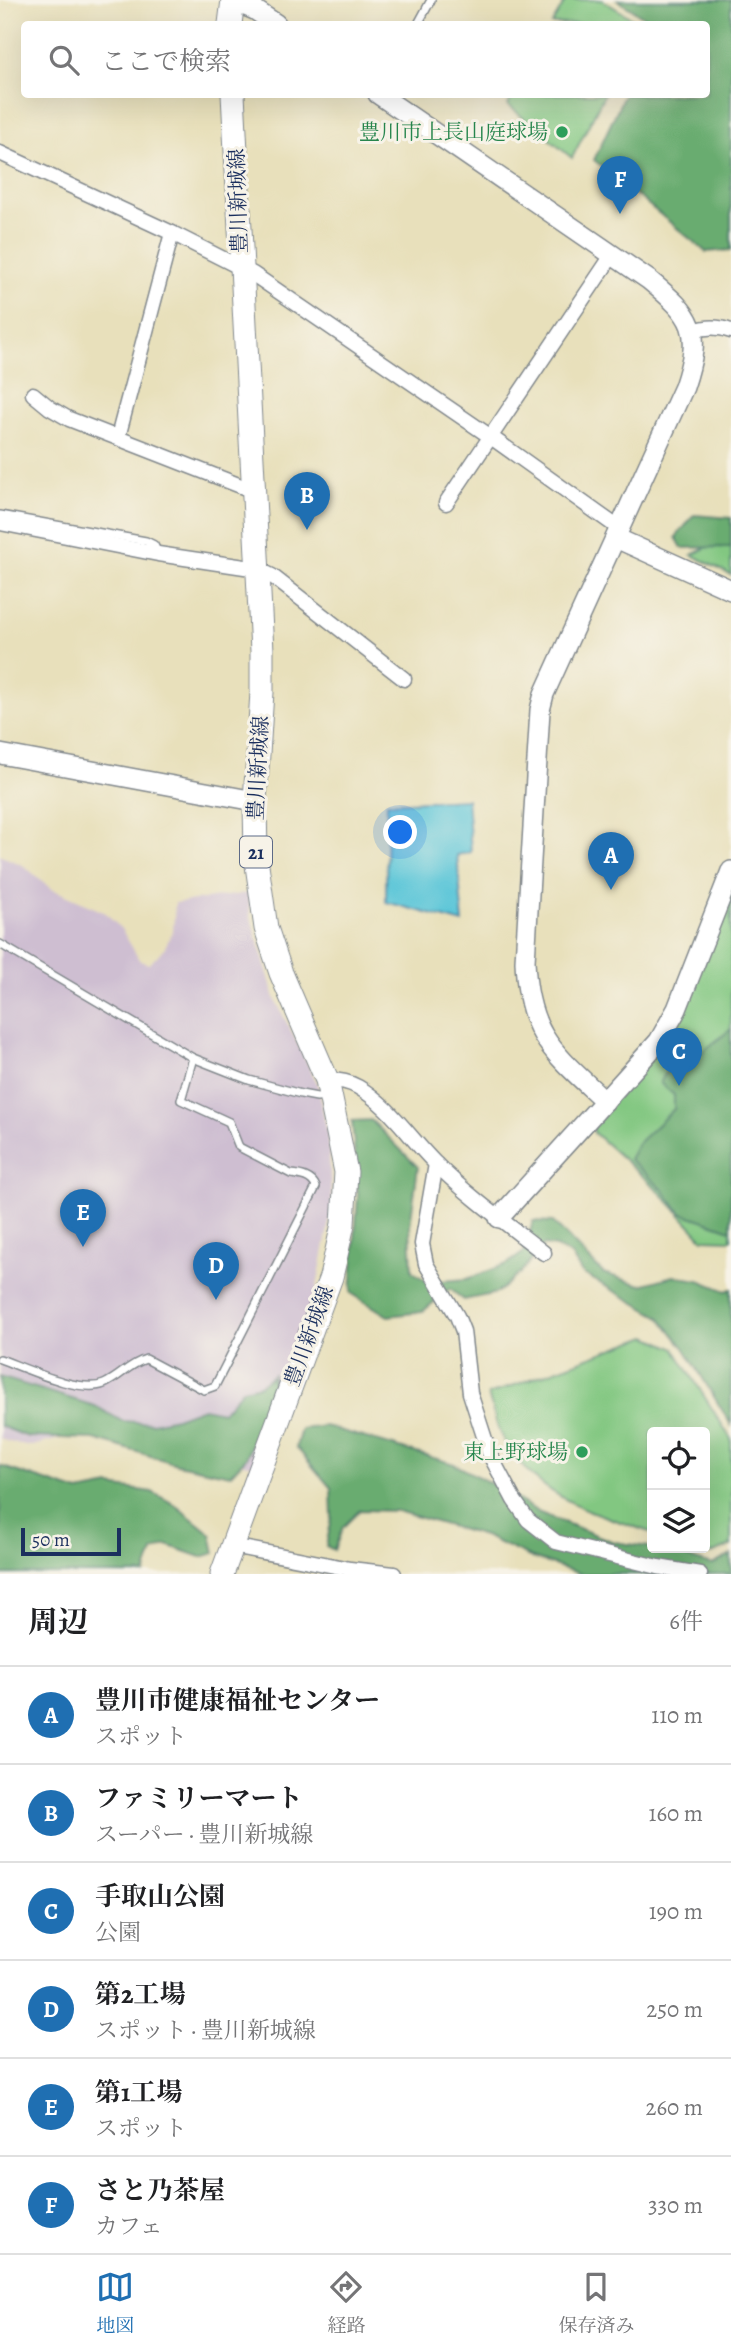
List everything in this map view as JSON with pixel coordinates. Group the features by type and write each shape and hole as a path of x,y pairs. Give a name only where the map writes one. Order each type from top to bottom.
{"main road":[{"path":"230,21 232,0"},
{"name":"豊川新城線","path":"222,1574 331,1277 343,1224 346,1172 329,1088 281,973 266,928 256,858 255,801 262,692 233,98"}],"street":[{"path":"232,0 272,21"},
{"path":"385,98 613,254 672,299 685,313 694,331 694,358 684,387 544,694 540,710 525,961 526,986 531,1010 544,1037 562,1062 605,1101"},
{"path":"0,153 253,274 491,437 618,533 731,590"},
{"path":"118,437 172,233"},
{"path":"446,503 613,254"},
{"path":"694,331 704,327 720,327 731,331"},
{"path":"33,394 69,419 246,488 253,487"},
{"path":"0,523 158,554 258,569 272,576 404,679"},
{"path":"0,754 255,801"},
{"path":"499,1218 668,1028 731,871"},
{"path":"329,1088 343,1080 381,1104 436,1164 544,1253"},
{"path":"436,1164 422,1244 426,1264 463,1331 470,1394 490,1455 514,1500 528,1520 556,1542 658,1567 700,1574"},
{"path":"232,1546 350,1569 394,1574"}],"lane":[{"path":"420,21 431,0"},
{"path":"0,515 146,541 154,545 158,554"},
{"path":"0,944 194,1058 249,1080 301,1094 317,1097 329,1088"},
{"path":"0,1359 76,1385 101,1385 133,1362 146,1359 204,1390 215,1386 316,1187 307,1178 291,1174 239,1147 229,1122 181,1100 194,1058"}],"shaded area":[{"path":"0,855 24,866 52,889 106,913 122,930 140,961 149,964 164,949 173,931 175,903 249,893 250,915 276,1001 317,1083 328,1136 332,1207 314,1302 253,1466 87,1432 32,1446 0,1438"}],"green space":[{"path":"566,0 602,0 637,21 554,21"},
{"path":"617,0 731,0 731,250 706,252 594,160 623,98 710,98 710,21 650,21"},
{"name":"豊川市上長山庭球場","path":"512,98 602,98 572,158 508,105"},
{"path":"694,515 731,518 731,547 682,548 676,537"},
{"path":"731,535 731,575 692,555"},
{"path":"731,882 731,1240 703,1239 657,1189 594,1133 592,1124 661,1047"},
{"path":"731,1029 731,1230 681,1213 662,1189 629,1159 638,1143 674,1109 674,1095 660,1083 666,1072 701,1053"},
{"path":"371,1120 418,1167 410,1225 412,1271 428,1282 467,1279 507,1264 524,1252 533,1221 553,1222 603,1273 641,1285 673,1276 699,1280 726,1291 731,1289 731,1425 685,1349 660,1317 582,1273 571,1255 556,1247 544,1245 521,1272 497,1293 464,1300 450,1289 422,1312 388,1316 351,1293 358,1195 352,1121"},
{"name":"東上野球場","path":"647,1336 674,1348 731,1439 731,1546 708,1553 710,1427 647,1427 647,1531 588,1510 551,1491 534,1478 504,1441 488,1395"},
{"path":"273,1375 271,1395 246,1458 230,1475 177,1464 94,1439 28,1437 0,1426 0,1377 95,1406 122,1421 152,1423 203,1408 223,1412 243,1389 260,1385"},
{"path":"325,1426 454,1464 540,1513 614,1542 647,1547 647,1553 672,1553 712,1565 731,1555 731,1574 581,1574 532,1558 484,1536 397,1511 360,1510 343,1527 334,1550 326,1546 332,1518 331,1488 296,1447 301,1429"},
{"path":"0,1466 79,1492 110,1486 152,1492 174,1504 211,1534 215,1553 201,1557 167,1545 153,1552 145,1574 0,1574"}],"water":[{"path":"467,799 471,852 457,855 463,923 386,902 387,803"}],"place":[{"name":"豊川市上長山庭球場","path":"562,132"},
{"name":"さと乃茶屋","path":"620,214"},
{"name":"ファミリーマート","path":"307,530"},
{"name":"豊川市健康福祉センター","path":"611,890"},
{"name":"手取山公園","path":"679,1086"},
{"name":"第1工場","path":"83,1247"},
{"name":"第2工場","path":"216,1300"},
{"name":"東上野球場","path":"582,1452"}]}
